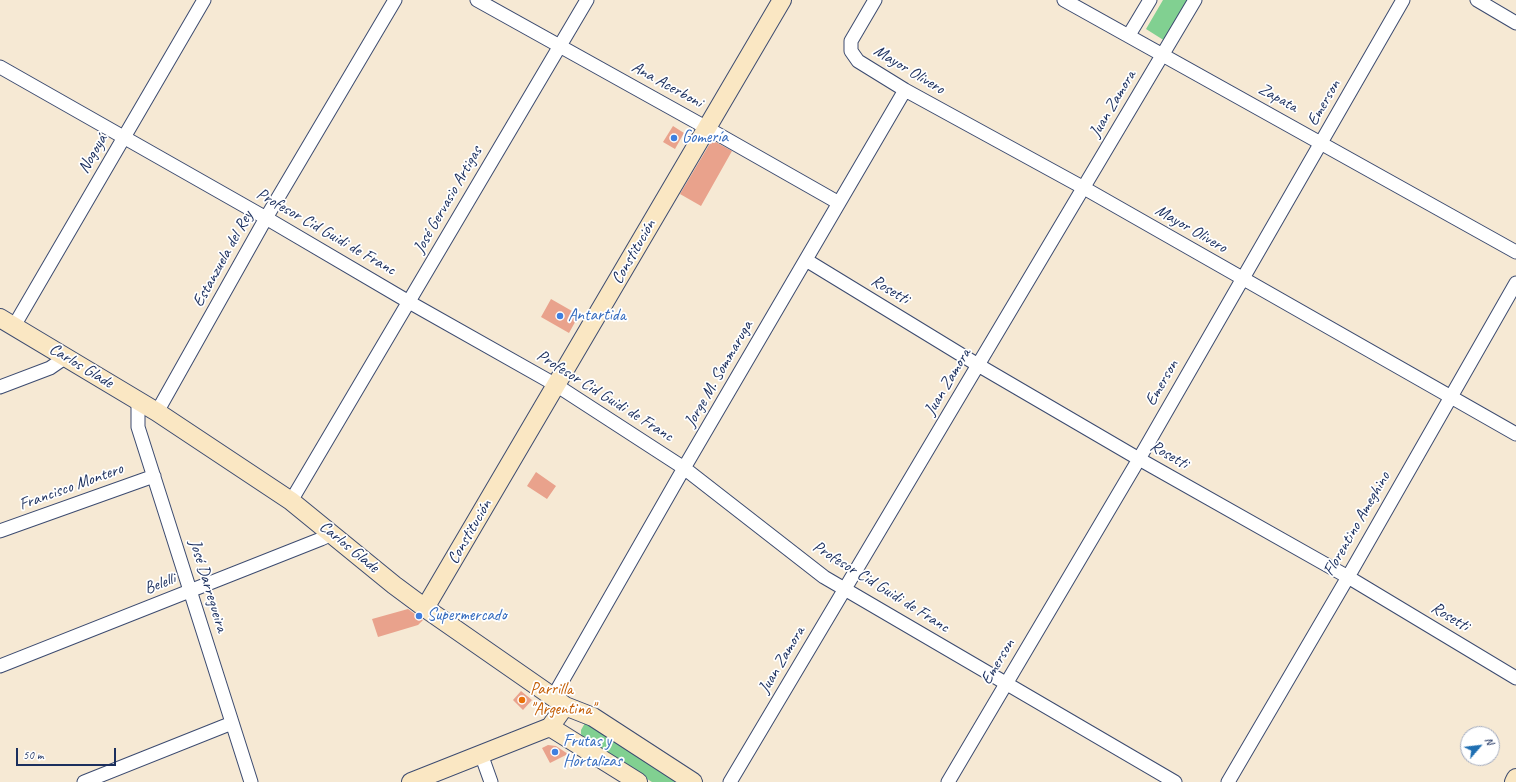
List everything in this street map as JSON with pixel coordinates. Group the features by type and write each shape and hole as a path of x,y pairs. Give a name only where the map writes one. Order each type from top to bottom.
{"street":[{"name":"Nogoyá","path":"7,322 123,137 204,0"},
{"name":"Estanzuela del Rey","path":"157,412 266,218 395,0"},
{"name":"Ana Acerboni","path":"476,0 707,128 838,203"},
{"name":"José Gervasio Artigas","path":"291,501 410,302 587,0"},
{"name":"Constitución","path":"425,608 782,0"},
{"name":"Mayor Olivero","path":"875,0 851,41 851,51 858,61 905,90 1084,188 1516,434"},
{"name":"Zapata","path":"1064,0 1516,252"},
{"path":"1129,35 1150,0"},
{"name":"Juan Zamora","path":"730,782 1195,0"},
{"name":"Emerson","path":"948,782 1139,459 1403,0"},
{"path":"1477,0 1516,23"},
{"name":"Profesor Cid Guidi de Franc","path":"0,67 556,385 684,468 809,566 845,590 1175,782"},
{"name":"Jorge M. Sommaruga","path":"559,702 684,468 905,90"},
{"name":"Rosetti","path":"806,260 978,365 1139,459 1348,577 1516,678"},
{"name":"Florentino Ameghino","path":"1228,782 1348,577 1516,283"},
{"name":"Carlos Glade","path":"7,322 138,400 291,501 425,608 559,702 593,717 693,782"},
{"path":"0,387 50,368 66,357"},
{"name":"José Darregueira","path":"138,400 138,428 251,782"},
{"name":"Francisco Montero","path":"0,532 154,476"},
{"name":"Belelli","path":"0,666 332,534"},
{"path":"411,782 550,727 559,702"},
{"path":"84,782 232,723"},
{"path":"550,727 638,782"},
{"path":"481,754 491,782"},
{"path":"1514,782 1516,778"}],"green space":[{"path":"1163,0 1188,0 1165,41 1146,29"},
{"path":"588,722 687,782 652,782 585,740 581,734 581,730 585,723"}],"building":[{"name":"Gomería","path":"673,126 684,133 675,149 663,142"},
{"path":"712,140 732,151 701,206 680,194"},
{"name":"Antartida","path":"551,299 579,315 569,333 541,317"},
{"path":"536,472 556,486 547,499 527,486"},
{"path":"408,609 423,620 418,625 378,637 372,619"},
{"name":"Parrilla \"Argentina\"","path":"521,691 532,700 523,710 513,700"},
{"name":"Frutas y Hortalizas","path":"548,745 556,746 568,754 550,763 542,748"}],"place":[{"name":"Gomería","path":"674,138"},
{"name":"Antartida","path":"560,316"},
{"name":"Supermercado","path":"419,616"},
{"name":"Parrilla \"Argentina\"","path":"522,700"},
{"name":"Frutas y Hortalizas","path":"555,752"}]}
